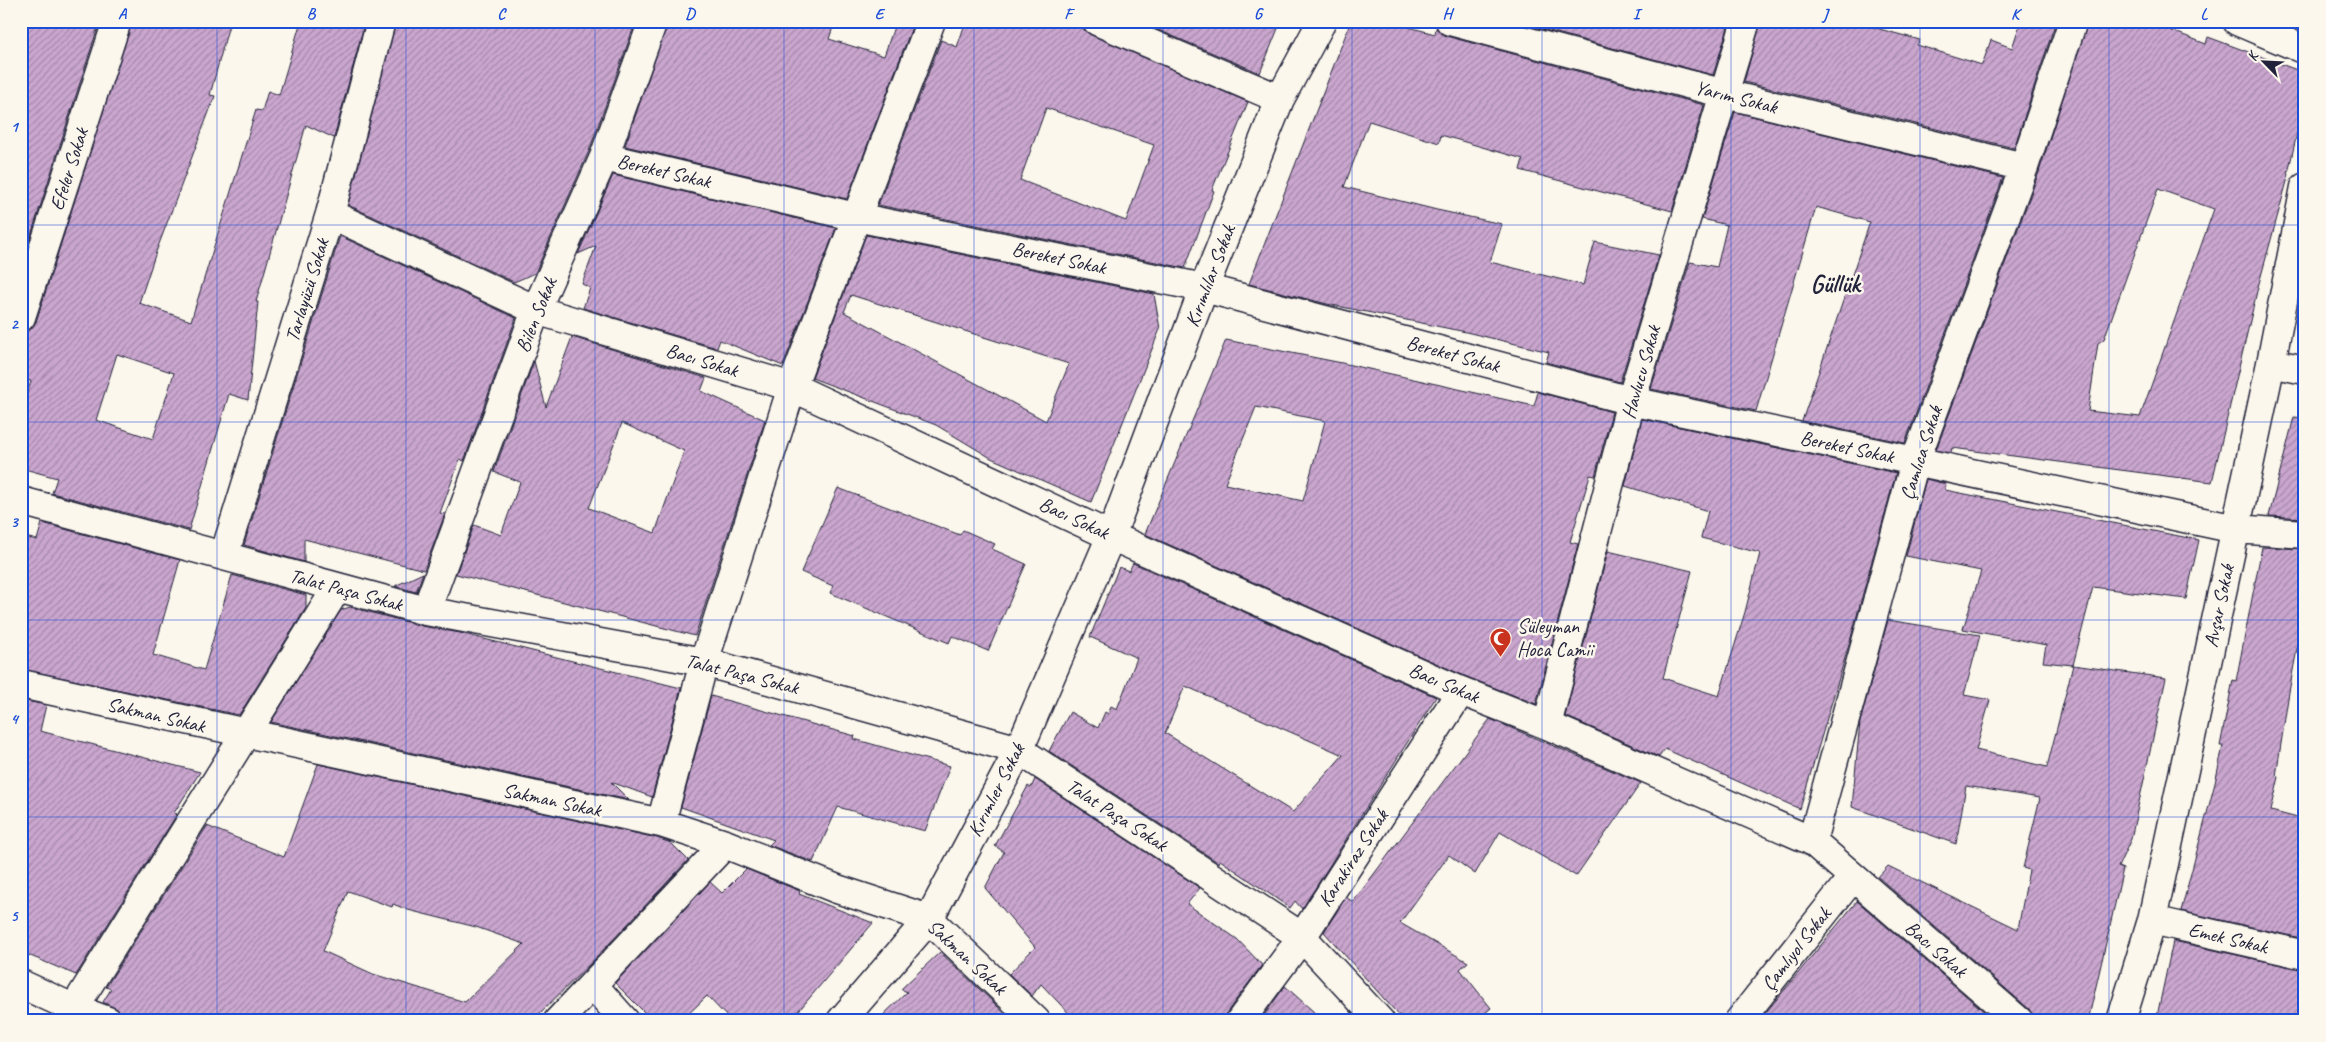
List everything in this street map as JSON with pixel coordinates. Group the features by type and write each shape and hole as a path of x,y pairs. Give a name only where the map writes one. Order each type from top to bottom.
{"street":[{"name":"Efeler Sokak","path":"21,317 117,21"},
{"name":"Tarlayüzü Sokak","path":"224,556 330,214 381,21"},
{"name":"Bilen Sokak","path":"426,611 536,310 604,157 653,21"},
{"path":"661,823 704,662 792,386 931,21"},
{"path":"1097,21 1280,99"},
{"name":"Kırımlılar Sokak","path":"1111,536 1204,288 1280,99 1322,21"},
{"name":"Yarım Sokak","path":"1450,21 1724,94 2024,167"},
{"name":"Havlucu Sokak","path":"1547,726 1631,401 1746,21"},
{"name":"Çamlıca Sokak","path":"1812,841 1915,462 2024,167 2073,21"},
{"path":"2237,21 2305,50"},
{"name":"Bereket Sokak","path":"604,157 856,217 1204,288 1631,401 2236,529 2305,534"},
{"name":"Avşar Sokak","path":"2121,1021 2152,920 2271,363 2305,187"},
{"name":"Bacı Sokak","path":"330,214 536,310 792,386 1111,536 1462,691 1812,841"},
{"path":"2271,363 2305,370"},
{"name":"Talat Paşa Sokak","path":"21,501 426,611 704,662 1019,750 1302,937 1380,1021"},
{"name":"Kırımlıer Sokak","path":"842,1021 929,919 1019,750 1111,536"},
{"path":"70,1015 337,588"},
{"name":"Sakman Sokak","path":"21,684 246,735 661,823 725,844 837,889 929,919 1036,1021"},
{"name":"Karakiraz Sokak","path":"1240,1021 1302,937 1462,691"},
{"path":"1812,841 1852,878"},
{"path":"558,1021 725,844"},
{"name":"Bacı Sokak","path":"1852,878 2019,1021"},
{"name":"Çamlıyol Sokak","path":"1739,1021 1852,878"},
{"name":"Emek Sokak","path":"2152,920 2305,955"},
{"path":"21,984 70,1015 108,1021"},
{"path":"593,985 626,1021"}],"building":[{"path":"27,21 100,21 21,266 21,43"},
{"path":"132,21 230,21 210,95 215,96 156,252 139,303 191,321 256,110 262,111 268,91 279,95 301,21 365,21 334,138 306,125 256,302 258,302 248,400 229,394 189,530 52,493 57,478 21,468 21,413 31,381 21,379 21,332 31,329 36,322","holes":["117,354 174,373 153,439 96,420"]},
{"path":"396,21 636,21 589,151 535,273 514,282 348,205"},
{"path":"668,21 835,21 829,39 884,56 896,21 912,27 847,199 625,146"},
{"path":"966,21 1082,21 1084,30 1091,35 1248,102 1212,190 1214,191 1185,268 878,205 941,40 957,47","holes":["1046,108 1154,145 1126,221 1020,180"]},
{"path":"1137,21 1281,21 1260,73"},
{"path":"1351,21 1386,21 1435,34 1436,28 1446,36 1704,105 1672,211 1520,170 1523,159 1441,135 1439,143 1369,121 1344,187 1502,224 1490,262 1583,285 1595,242 1659,255 1620,382 1546,362 1549,352 1466,332 1327,304 1249,284"},
{"path":"1512,21 1730,21 1713,75"},
{"path":"1761,21 1850,21 1920,40 1917,45 1982,65 1991,40 2012,48 2021,21 2056,21 2014,148 1744,82"},
{"path":"2088,21 2147,21 2206,44 2208,37 2305,73 2305,98 2289,174 2258,287 2212,482 1952,448 1951,453 1936,450 2039,172","holes":["2158,189 2214,209 2140,417 2088,411 2098,343 2104,339"]},
{"path":"1735,112 2003,178 1905,443 1802,421 1870,222 1816,207 1756,411 1651,389 1690,262 1717,267 1727,225 1702,219"},
{"path":"613,175 836,228 783,366 720,340 717,348 583,308 590,288 582,284 596,246 578,254"},
{"path":"866,235 1154,294 1160,329 1091,502 991,458 936,425 812,378","holes":["851,295 1069,364 1046,421 844,312"]},
{"path":"340,236 516,318 464,461 460,459 440,513 445,514 424,570 304,539 304,562 244,545"},
{"path":"572,337 706,378 701,391 765,420 695,636 456,574 474,525 501,535 520,482 494,472 534,361 546,407","holes":["622,423 684,451 655,533 589,508"]},
{"path":"1226,340 1342,363 1534,406 1538,392 1612,412 1595,476 1590,475 1570,542 1578,544 1536,704 1467,677 1145,534","holes":["1256,407 1325,421 1303,501 1225,484"]},
{"path":"2294,417 2305,418 2305,518 2269,516"},
{"path":"1642,419 1896,473 1850,641 1800,809 1665,749 1659,757 1565,716 1608,551 1692,571 1663,678 1719,696 1745,612 1760,553 1701,538 1708,511 1625,486"},
{"path":"1926,479 1946,484 1945,490 2199,540 2186,599 2093,587 2073,665 2043,662 2046,645 1963,629 1981,571 1906,556"},
{"path":"838,488 960,535 963,530 995,544 992,549 1026,564 988,651 952,636 949,643 830,593 833,586 801,572"},
{"path":"42,523 180,560 153,655 204,670 232,575 306,595 306,608 239,715 21,669 21,536 37,540"},
{"path":"2262,547 2305,549 2305,627 2301,627 2276,776 2279,777 2271,811 2305,820 2305,939 2181,911 2215,783 2223,746 2220,746 2233,680 2236,681"},
{"path":"1133,563 1436,697 1302,909 1295,901 1290,908 1220,860 1219,863 1049,751 1070,712 1098,728 1105,712 1108,714 1111,706 1117,709 1137,658 1090,637 1119,567 1129,571","holes":["1185,686 1343,755 1293,812 1165,733"]},
{"path":"423,573 416,592 395,586"},
{"path":"350,607 681,688 652,797 611,782 629,800 271,722 341,610"},
{"path":"1888,620 1980,635 1964,695 1990,700 1976,750 2047,767 2073,665 2166,678 2131,839 2118,867 2123,869 2088,1021 2034,1021 2029,1009 1878,877 1888,866 2018,929 2029,870 2023,868 2040,798 1966,786 1956,844 1852,807 1860,722"},
{"path":"711,696 855,736 854,739 950,766 925,831 838,807 813,862 769,845 774,840 681,807"},
{"path":"21,700 46,705 40,731 200,772 174,813 177,814 76,975 21,952"},
{"path":"1490,719 1641,783 1576,876 1500,832 1475,874 1449,855 1400,923 1468,962 1460,969 1491,1008 1476,1021 1404,1021 1324,932 1346,897 1353,902"},
{"path":"318,764 657,838 671,843 688,860 593,961 532,1021 123,1021 120,1011 103,1002 111,989 106,987 207,826 284,857","holes":["348,891 392,907 393,904 408,910 476,927 524,944 465,1002 373,974 323,951"]},
{"path":"1035,779 1200,888 1187,904 1237,939 1262,965 1227,1012 1225,1021 1076,1021 1041,984 1032,996 1009,974 1035,947 985,888 1004,852 995,846 1028,786 1031,788"},
{"path":"746,869 800,891 799,894 873,923 790,1021 731,1021 707,996 681,1021 653,1021 615,983 710,882 722,893"},
{"path":"1857,901 1995,1021 1759,1021"},
{"path":"2173,941 2305,970 2305,1021 2156,1021"},
{"path":"940,952 1013,1021 877,1021 907,992 901,989"},
{"path":"1285,986 1324,1021 1260,1021"}],"place":[{"name":"Süleyman Hoca Camii","path":"1501,657"}],"district":[{"name":"Güllük","path":"1835,284"}]}
